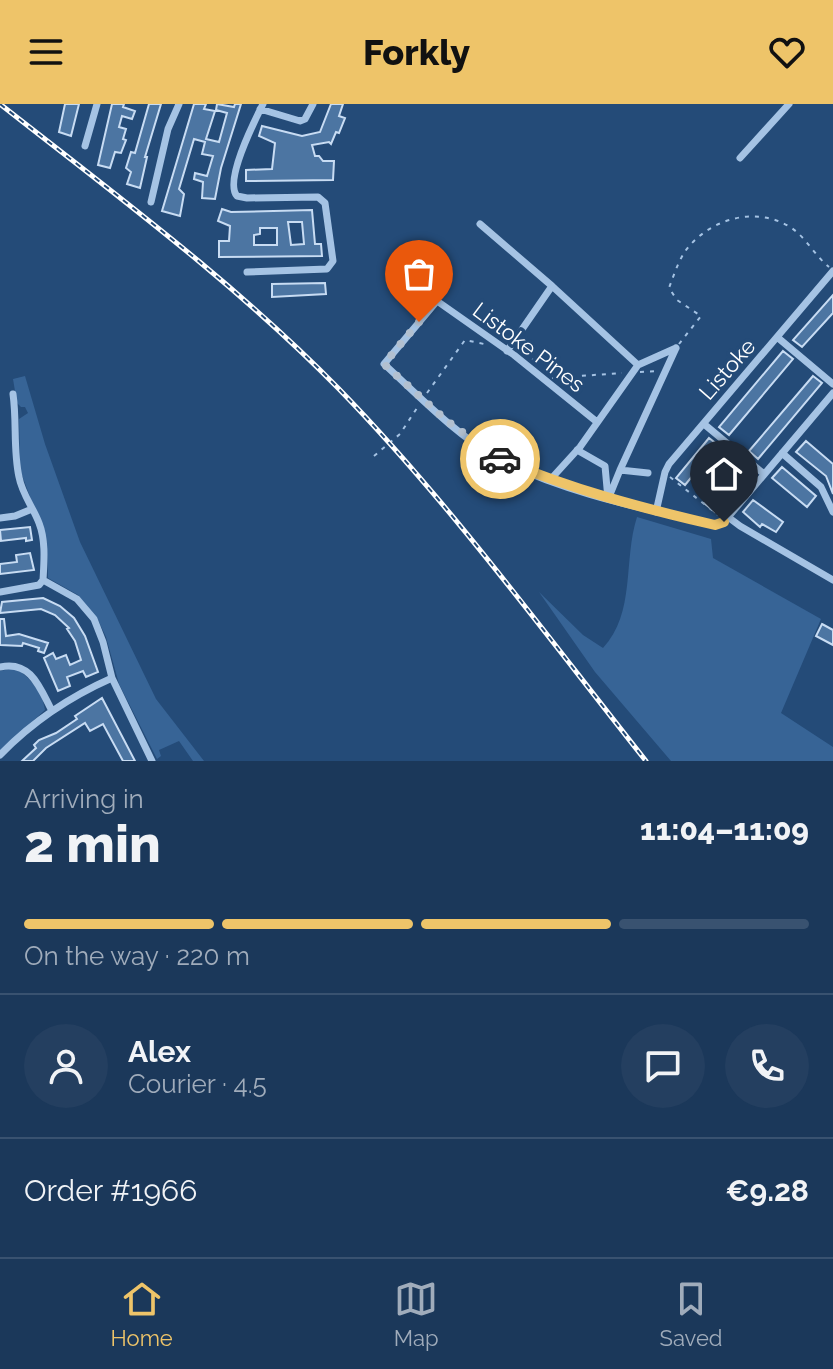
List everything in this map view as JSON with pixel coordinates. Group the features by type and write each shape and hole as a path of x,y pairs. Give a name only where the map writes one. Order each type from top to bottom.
{"street":[{"path":"85,146 97,104"},
{"path":"151,202 168,129 179,104"},
{"path":"247,272 327,269 333,261 325,203 318,197 247,198 233,192 232,183 261,107 300,121 305,119 313,104"},
{"path":"777,104 788,106"},
{"path":"740,158 788,106"},
{"path":"480,224 552,286 636,369"},
{"name":"Listoke","path":"656,512 669,464 833,270"},
{"path":"511,353 552,286"},
{"name":"Listoke Pines","path":"597,422 511,353 437,301 384,364 447,421 497,458 550,480 656,512 715,525 727,519"},
{"name":"Listoke","path":"777,337 833,384"},
{"path":"608,499 676,348"},
{"name":"Listoke Pines","path":"550,480 577,450 636,369 676,348"},
{"path":"833,393 727,519 833,580"},
{"path":"0,592 39,585 43,580 43,538 20,483 16,465 13,394"},
{"name":"Listoke","path":"704,424 764,474"},
{"path":"577,450 605,466 608,499"},
{"path":"782,453 821,487 833,512"},
{"path":"620,470 648,473"},
{"path":"0,518 32,509"},
{"path":"43,580 77,599 94,619 112,678 152,761"},
{"path":"0,667 10,665 26,669 37,682 52,711"},
{"path":"0,755 29,727 52,711 76,695 112,678"}],"path":[{"path":"676,348 701,316 677,300 669,288 681,259 693,242 733,217 750,216 783,223 806,240 833,270"},
{"path":"374,456 400,434 465,340 487,345"},
{"path":"511,353 531,355 538,375 636,369 663,371 659,378"},
{"path":"664,476 670,477 727,519"}],"shaded area":[{"path":"25,376 45,444 80,542 156,699 204,761 193,761 179,741 159,750 161,756 157,759 119,684 98,620 78,595 48,578 47,542 20,470 19,419 28,413 25,407 17,403 13,379"},
{"path":"637,517 711,539 713,558 821,619 781,713 833,747 833,761 671,761 595,672 539,592 583,635 603,648 613,634 625,603"},
{"path":"15,668 35,686 45,710 0,751 0,671"}],"building":[{"path":"65,104 79,104 71,136 59,132"},
{"path":"112,104 124,104 123,107 135,111 132,119 122,116 119,127 126,129 123,139 126,140 121,153 115,152 110,168 98,165"},
{"path":"149,104 161,104 145,157 140,188 127,184 131,172 126,168 131,152 135,153"},
{"path":"194,104 206,104 204,109 215,111 206,139 219,142 227,113 216,110 217,104 234,107 241,104 215,199 202,198 203,182 194,179 195,173 207,176 213,156 202,154 205,142 194,139 179,189 184,194 180,216 162,211"},
{"path":"331,104 343,104 339,116 345,118 339,133 336,132 331,144 312,145 315,156 323,161 334,161 333,180 246,181 246,170 272,169 275,143 259,136 262,126 302,136 320,132"},
{"path":"222,209 231,212 312,210 315,244 321,244 322,256 219,257 219,241 229,241 230,226 218,221","holes":["288,222 302,222 304,244 291,245","260,228 277,228 277,245 254,245 254,235 260,234"]},
{"path":"325,283 326,294 272,297 272,284"},
{"path":"833,295 833,313 802,347 793,340"},
{"path":"783,351 793,359 729,435 719,427"},
{"path":"813,376 822,383 758,459 749,451"},
{"path":"709,438 718,445 685,485 676,478"},
{"path":"806,441 833,464 833,494 826,476 796,452"},
{"path":"739,462 749,470 715,512 704,503"},
{"path":"782,467 816,496 807,507 772,478"},
{"path":"753,500 783,522 776,532 762,524 760,527 743,512"},
{"path":"30,527 32,540 1,541 0,530"},
{"path":"30,553 34,570 0,574 0,564 17,562 16,555"},
{"path":"43,598 60,606 74,618 85,636 98,672 86,677 83,671 67,677 70,686 58,691 44,658 53,653 56,659 66,655 70,665 81,660 69,628 55,615 41,609 0,613 2,602"},
{"path":"0,619 4,619 6,636 19,634 48,643 44,653 23,643 22,646 0,645"},
{"path":"822,624 833,630 833,645 816,636"},
{"path":"102,698 135,761 123,761 103,724 90,731 85,723 46,748 33,761 22,761 36,748 34,745 39,740 77,719 75,716"}],"railway":[{"path":"0,104 216,276 338,388 458,523 646,761"}],"way so far":[{"path":"419,322 384,364 447,421 500,459"}],"route":[{"path":"500,459 608,499 715,525 724,522"}]}
